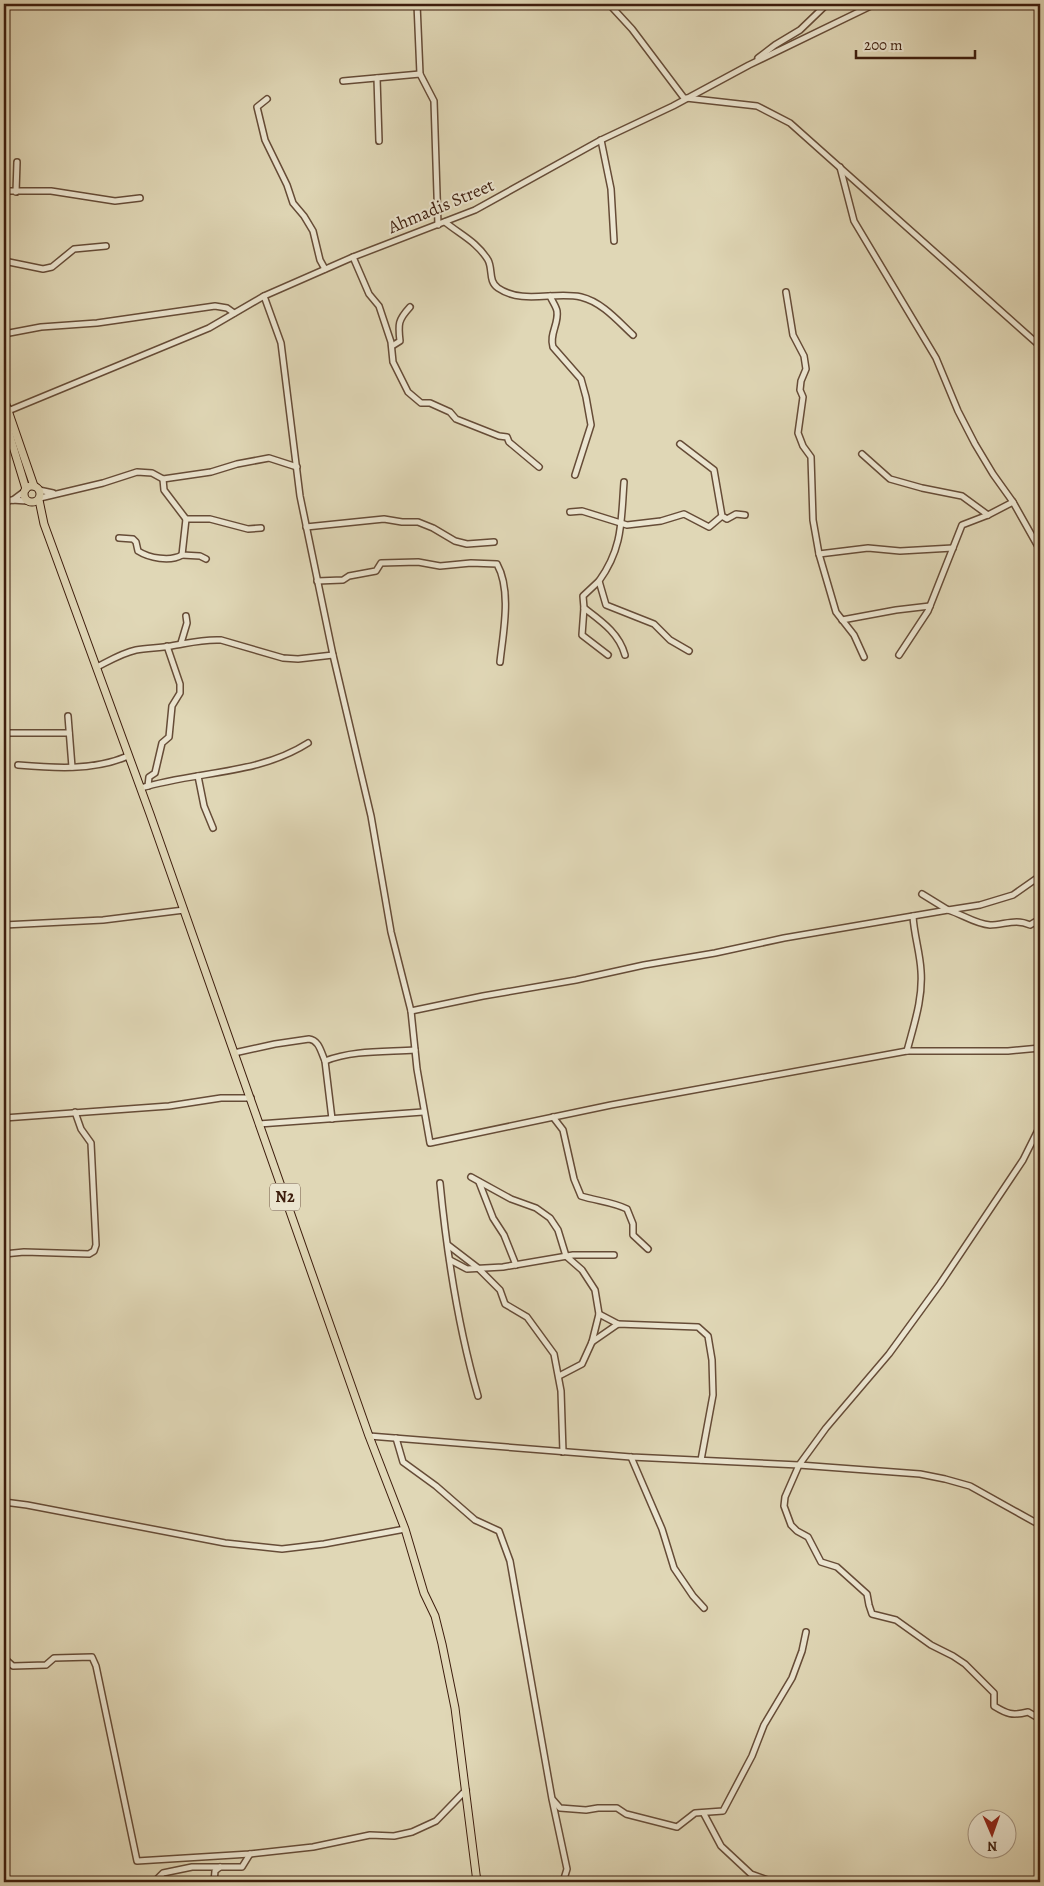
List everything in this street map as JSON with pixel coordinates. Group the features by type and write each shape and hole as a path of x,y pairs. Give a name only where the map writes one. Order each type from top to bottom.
{"highway":[{"path":"4,399 6,414 25,490 24,495 29,502 39,499 6,414"},
{"path":"25,490 36,488"},
{"name":"N2","path":"39,499 44,524 128,756 144,787 184,910 234,1053 369,1436 405,1529 442,1644 455,1708 477,1880"},
{"name":"N2","path":"29,502 44,524"}],"street":[{"path":"417,4 420,74 434,101 438,225"},
{"path":"609,4 632,29 684,98 757,106 790,123 1040,346"},
{"path":"749,64 774,45 800,30 828,4"},
{"name":"Ahmadis Street","path":"6,414 200,332 264,296 353,257 475,210 601,140 673,106 684,98 749,64 875,4"},
{"path":"342,82 420,74"},
{"path":"377,78 379,141"},
{"path":"267,99 257,107 265,140 287,184 293,203 313,231 320,260 326,269"},
{"path":"601,140 611,188 614,242"},
{"path":"16,192 17,162"},
{"path":"840,167 854,221 936,358 975,444 1013,502 1040,550"},
{"path":"4,191 51,191 114,201 140,198"},
{"path":"445,222 475,243 488,261 494,284 499,289 520,296 581,297 594,302 633,335"},
{"path":"4,261 43,269 52,267 74,249 106,246"},
{"path":"353,257 369,294 379,306 392,346 393,362 408,392 422,403 430,403 450,412 456,420 507,437 509,442 539,467"},
{"path":"786,292 793,335 804,356 806,369 801,381 800,390 803,397 798,433 803,446 811,457 813,520 819,554 836,612 854,635 864,658"},
{"path":"264,296 281,343 300,496 333,655 371,816 391,932 411,1011 423,1112 430,1142 554,1116 907,1051 1040,1048"},
{"path":"550,296 557,310 557,319 551,342 553,347 581,378 590,425 575,474"},
{"path":"4,334 41,327 97,323 215,306 228,308 234,313"},
{"path":"392,346 400,341 398,329 400,318 410,307"},
{"path":"680,444 714,470 722,516"},
{"path":"862,454 890,479 962,496 988,515"},
{"path":"39,499 56,493 103,483 137,472 152,472 164,479 211,472 237,464 269,458 297,467"},
{"path":"164,479 164,490 186,519 182,556"},
{"path":"608,655 582,635 583,596 599,581 610,566 620,537 624,482"},
{"path":"36,488 56,493"},
{"path":"12,500 25,490"},
{"path":"4,502 12,500 29,502"},
{"path":"899,656 930,606 962,525 988,515 1013,502"},
{"path":"570,512 582,511 627,525 661,521 684,514 709,528 722,516"},
{"path":"722,516 727,519 736,514 745,515"},
{"path":"186,519 210,519 248,529 261,528"},
{"path":"306,527 384,519 418,522 461,543 494,542"},
{"path":"119,538 133,538 138,551 152,557 174,559 182,556 200,556 206,559"},
{"path":"819,554 868,548 923,551 953,548"},
{"path":"317,581 343,580 349,576 376,571 381,563 389,562 418,562 440,566 472,563 497,564 501,570 504,593 505,626 500,662"},
{"path":"599,581 606,605 654,624 670,640 689,651"},
{"path":"842,620 930,606"},
{"path":"584,608 610,627 623,646 625,655"},
{"path":"181,643 187,623 186,616"},
{"path":"97,667 134,650 168,646 194,640 221,640 283,658 298,659 333,655"},
{"path":"144,787 149,777 155,773 162,743 170,737 172,706 180,693 180,684 168,646"},
{"path":"68,716 72,767"},
{"path":"4,733 69,733"},
{"path":"144,787 182,777 198,776 262,763 298,750 308,743"},
{"path":"18,766 59,769 118,761 128,756"},
{"path":"198,776 204,806 213,828"},
{"path":"411,1011 784,938 980,905 1013,895 1040,876"},
{"path":"922,894 948,910 962,914 974,922 990,925 1024,922 1030,925 1040,919"},
{"path":"4,925 103,920 184,910"},
{"path":"907,1051 920,1006 921,972 913,916"},
{"path":"234,1053 275,1044 309,1039 314,1040 325,1061 332,1118"},
{"path":"325,1061 338,1056 352,1054 415,1050"},
{"path":"4,1112 4,1118 51,1116 75,1112 169,1106 221,1098 250,1098"},
{"path":"4,1254 24,1252 89,1254 94,1251 96,1245 91,1143 81,1129 75,1112"},
{"path":"259,1124 423,1112"},
{"path":"554,1116 563,1130 574,1179 581,1196 596,1201 617,1204 627,1209 633,1224 633,1234 648,1249"},
{"path":"1040,1126 1023,1160 940,1284 889,1354 826,1428 799,1465 785,1497 784,1506 791,1525 808,1537 821,1562 837,1567 868,1594 872,1614 896,1620 931,1645 965,1664 994,1693 994,1706 1006,1714 1028,1712 1040,1720"},
{"path":"471,1177 511,1199 536,1208 550,1218 558,1230 566,1256 582,1270 595,1290 599,1314 592,1342 582,1364 559,1376"},
{"path":"479,1182 493,1218 504,1235 516,1265"},
{"path":"440,1183 450,1260 466,1356 478,1396"},
{"path":"448,1245 478,1268 500,1290 505,1304 527,1317 554,1354 559,1376 563,1452"},
{"path":"450,1260 468,1269 516,1265 566,1256 614,1255"},
{"path":"599,1314 618,1324 698,1327 708,1336 712,1360 713,1395 701,1460"},
{"path":"592,1342 618,1324"},
{"path":"369,1436 631,1457 799,1465 920,1474 970,1486 1040,1525"},
{"path":"396,1438 403,1462 436,1486 475,1520 499,1531 510,1562 552,1799 567,1869 563,1882"},
{"path":"631,1457 662,1529 674,1568 693,1596 704,1608"},
{"path":"5,1503 225,1543 282,1549 324,1544 405,1529"},
{"path":"552,1799 560,1808 586,1810 617,1808 626,1814 677,1827 695,1814 723,1811 752,1756 764,1725 792,1678 802,1651 806,1632"},
{"path":"4,1658 13,1666 46,1665 54,1658 92,1657 96,1666 137,1861 250,1854 313,1847 370,1835 394,1836 412,1832 436,1821 466,1790"},
{"path":"704,1814 721,1846 751,1874 773,1882"},
{"path":"154,1882 163,1873 192,1867 242,1867 250,1854"},
{"path":"214,1882 216,1871 220,1867"},
{"path":"470,1882 477,1880"},
{"path":"783,1882 793,1880 808,1882"}]}
